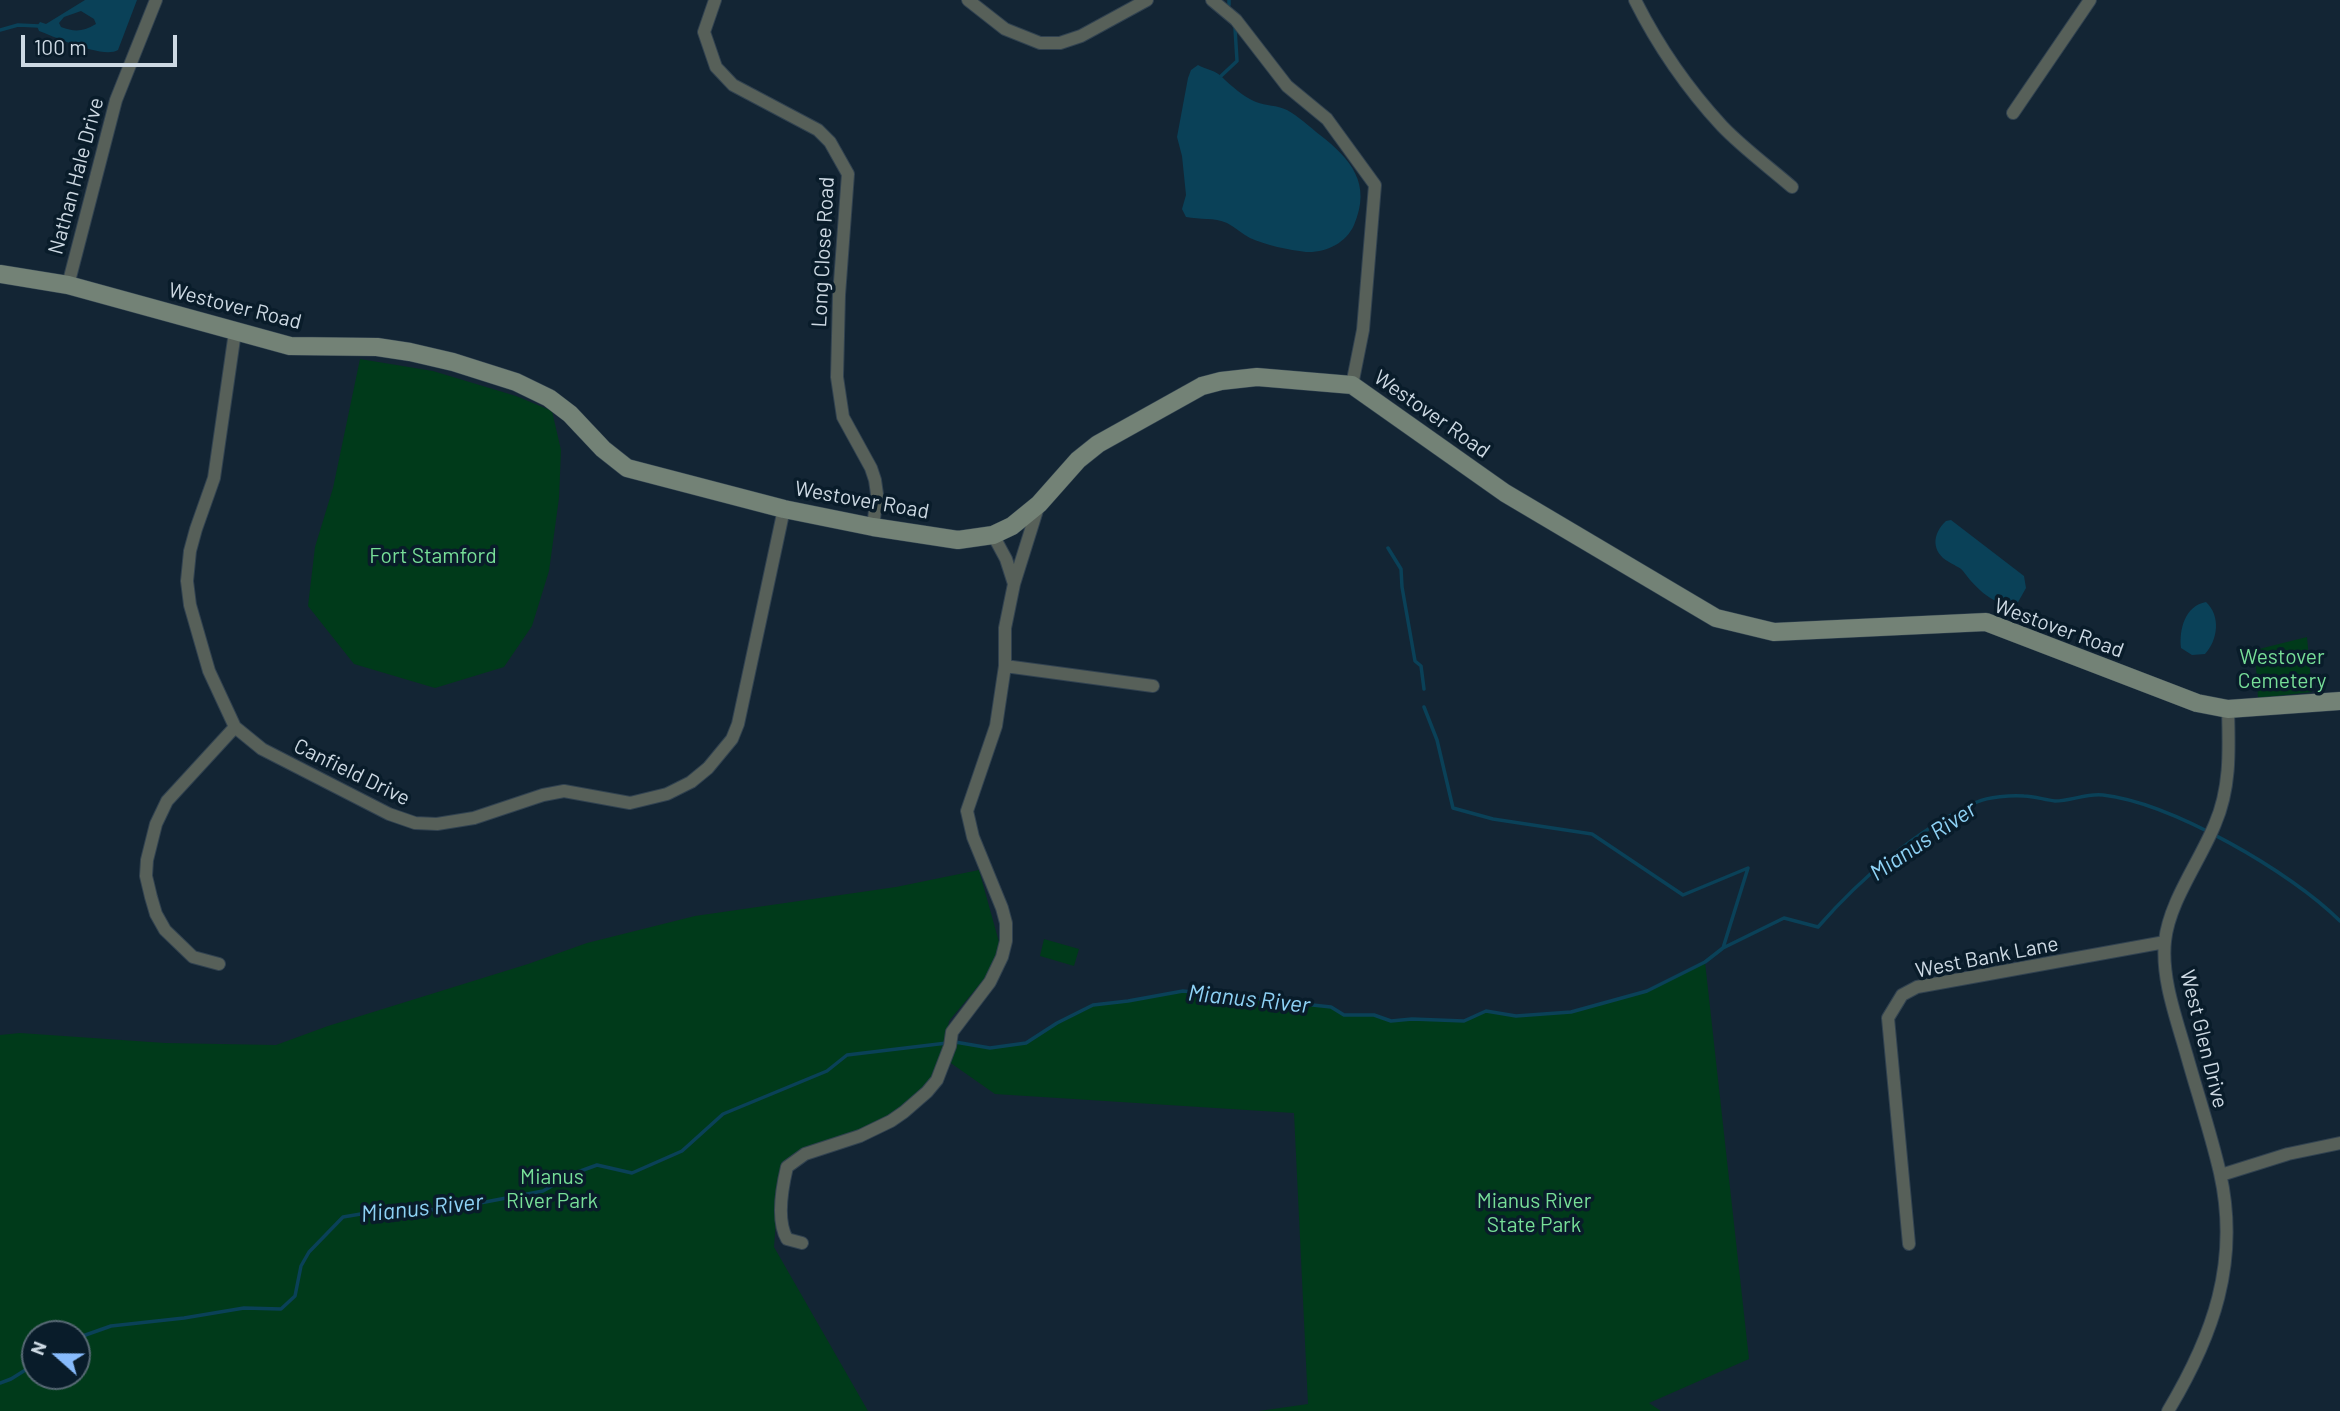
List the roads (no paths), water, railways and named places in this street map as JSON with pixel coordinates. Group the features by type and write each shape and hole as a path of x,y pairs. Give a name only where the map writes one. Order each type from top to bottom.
{"street":[{"name":"Nathan Hale Drive","path":"68,285 116,100 156,0"},
{"name":"Long Close Road","path":"715,0 704,32 716,67 733,85 818,130 831,142 848,174 839,295 837,377 843,417 875,480 877,494 873,527"},
{"path":"968,0 1005,29 1040,43 1060,43 1081,36 1147,0"},
{"path":"1212,0 1236,20 1287,86 1327,119 1375,185 1363,330 1352,385"},
{"path":"1635,0 1655,38 1695,94 1733,137 1792,187"},
{"path":"2012,113 2090,0"},
{"name":"Westover Road","path":"0,274 68,285 290,346 377,347 453,362 516,382 549,398 570,414 603,449 627,468 784,509 873,527 958,540 993,535 1012,526 1039,504 1077,460 1098,444 1202,386 1230,379 1257,377 1352,385 1505,493 1716,618 1774,632 1986,622 2197,703 2228,709 2340,701"},
{"name":"Canfield Drive","path":"235,332 214,478 190,551 187,581 190,605 209,670 235,727 262,750 389,814 415,823 453,823 543,794 564,791 630,803 667,793 691,782 708,768 733,739 738,724 784,509"},
{"path":"802,1243 787,1240 782,1228 782,1188 787,1167 805,1154 860,1136 904,1112 937,1080 951,1039 990,982 1002,957 1006,941 1006,923 973,837 967,811 996,726 1005,666 1005,628 1014,584 1039,504"},
{"path":"993,535 1006,559 1014,584"},
{"path":"1005,666 1153,685"},
{"name":"West Glen Drive","path":"2168,1411 2188,1379 2206,1341 2218,1308 2225,1262 2227,1228 2221,1175 2166,978 2165,942 2170,917 2217,821 2228,777 2228,709"},
{"path":"219,964 193,957 165,930 151,897 146,876 147,860 156,824 167,801 235,727"},
{"name":"West Bank Lane","path":"1909,1244 1888,1018 1902,995 1917,987 2165,942"},
{"path":"2221,1175 2288,1154 2340,1143"}],"water":[{"path":"85,0 137,0 118,50 111,52 79,46 39,31 37,26 40,22 46,24","holes":["81,11 94,19 96,24 87,29 70,30 61,27 59,23 64,17"]},
{"path":"1198,65 1217,73 1252,100 1291,112 1341,153 1355,174 1361,197 1354,225 1341,242 1321,251 1299,251 1256,241 1222,221 1186,217 1182,209 1186,195 1177,137 1188,78 1191,70"},
{"path":"1951,520 2024,576 2026,588 2017,604 2009,605 1993,600 1962,570 1939,553 1936,548 1938,531 1946,521"},
{"path":"2206,602 2216,621 2215,635 2205,654 2192,655 2181,648 2182,626 2193,608"}],"waterway":[{"path":"1229,0 1229,5"},
{"path":"0,30 18,25 39,26"},
{"path":"1221,76 1237,61 1235,28"},
{"path":"1388,548 1401,569 1415,661 1421,666 1424,689"},
{"path":"1424,707 1437,740 1453,808 1493,819 1592,834 1683,895 1748,868 1723,948"},
{"name":"Mianus River","path":"955,1042 990,1048 1026,1043 1057,1023 1093,1005 1183,991 1331,1007 1344,1015 1374,1015 1391,1021 1464,1021 1486,1011 1516,1016 1571,1012 1647,991 1705,962 1723,948 1784,918 1818,927 1871,873 1912,840 1977,802 2006,796 2028,796 2055,801 2103,795 2162,811 2195,825 2262,862 2319,902 2340,921"},
{"name":"Mianus River","path":"91,1333 111,1326 244,1308 281,1309 295,1296 301,1266 309,1252 343,1217 414,1205 438,1211 543,1191 575,1173 597,1165 632,1173 682,1151 723,1114 827,1071 847,1055 947,1043"},
{"name":"Mianus River","path":"0,1383 21,1373"}],"park label":[{"name":"Fort Stamford","path":"433,556"},
{"name":"Westover Cemetery","path":"2282,669"},
{"name":"Mianus River Park","path":"552,1189"},
{"name":"Mianus River State Park","path":"1534,1213"}]}
